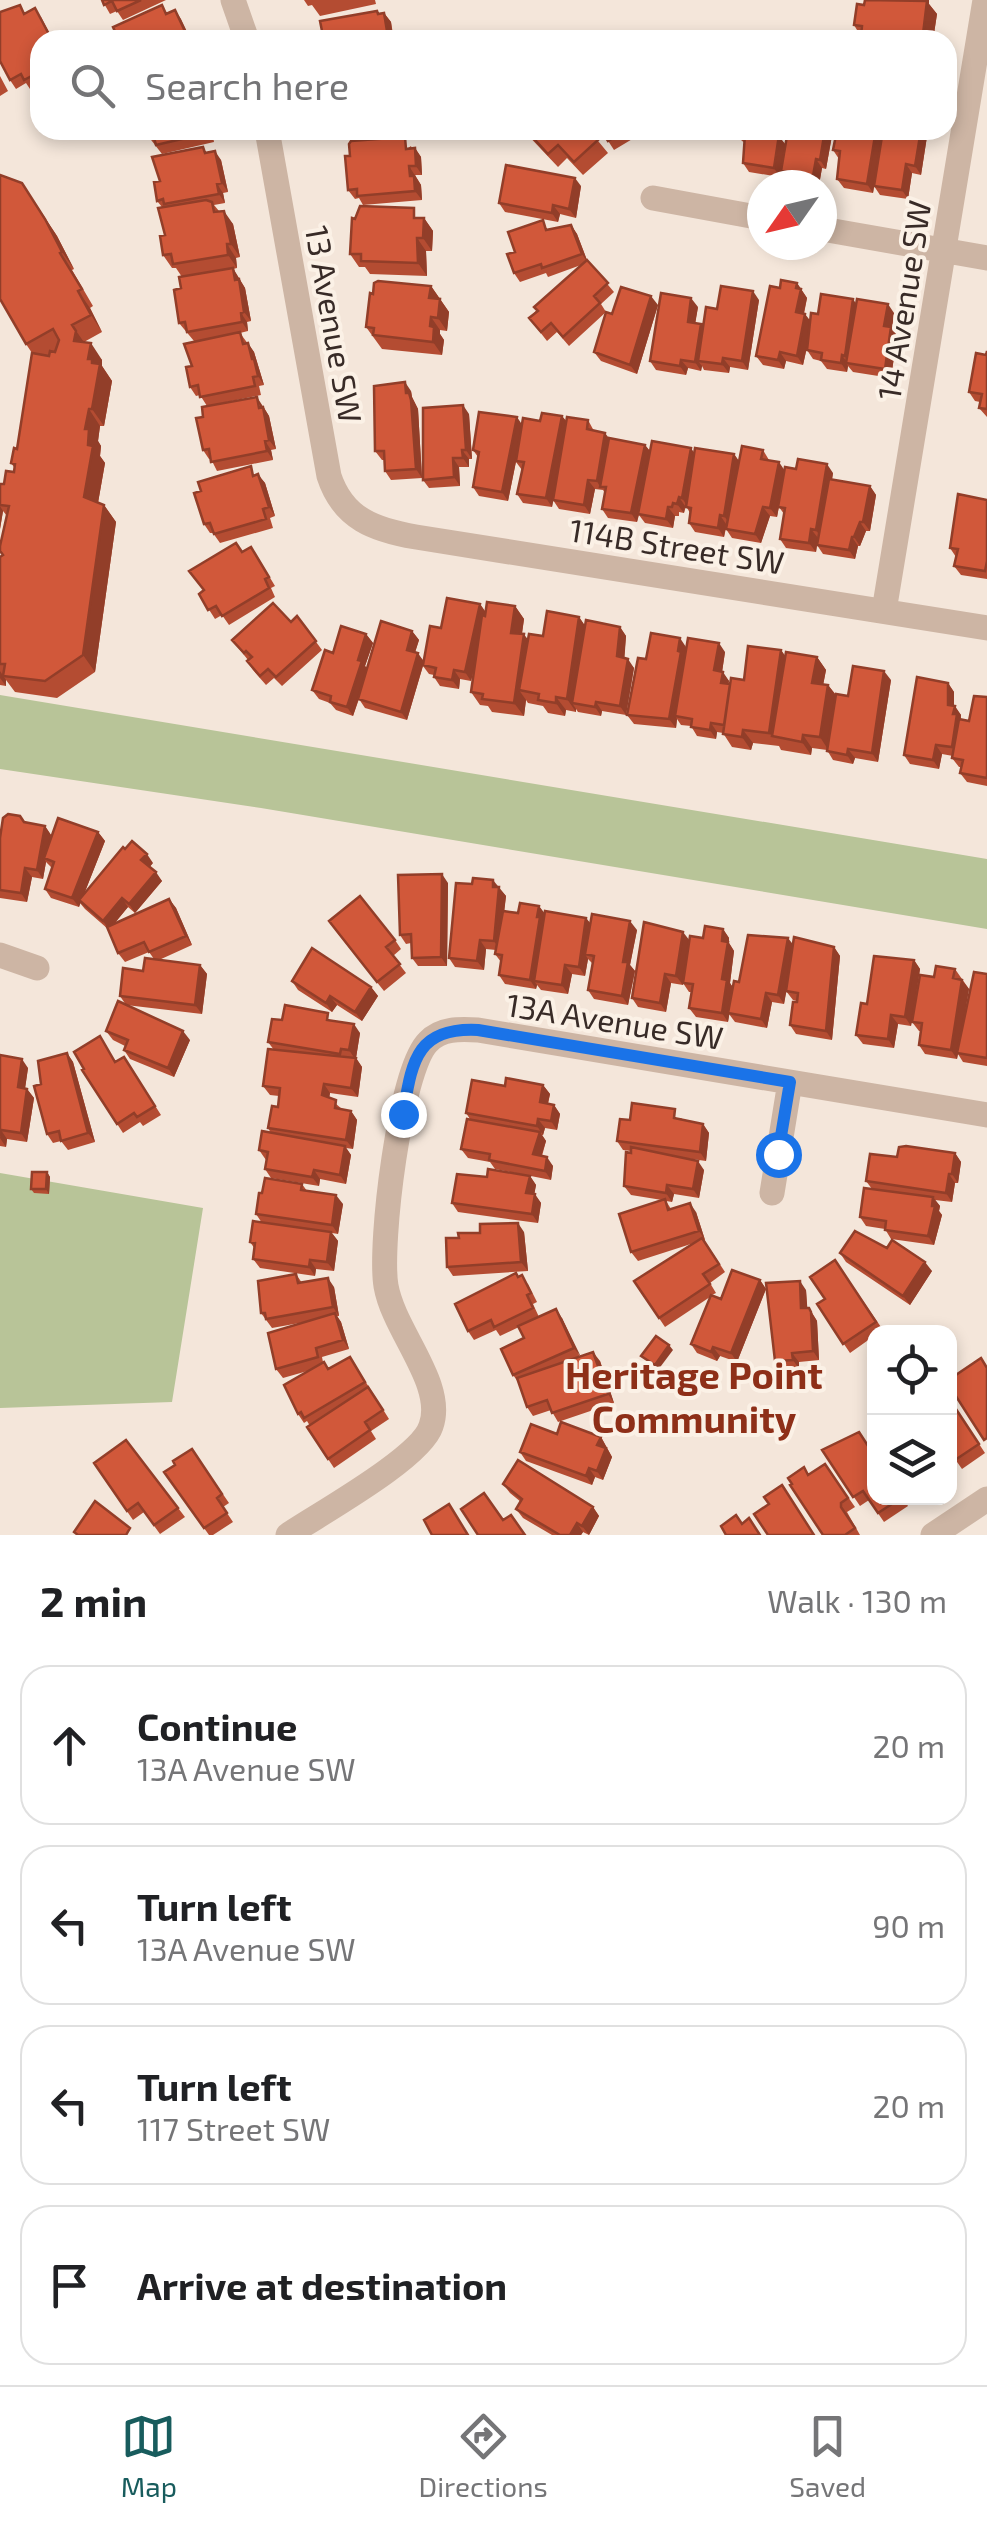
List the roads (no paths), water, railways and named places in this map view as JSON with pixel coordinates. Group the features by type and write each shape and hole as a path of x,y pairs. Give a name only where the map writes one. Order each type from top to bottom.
{"street":[{"path":"233,0 243,30"},
{"name":"14 Avenue SW","path":"884,610 985,0"},
{"name":"13 Avenue SW","path":"269,140 329,476 337,497 358,520"},
{"path":"653,198 747,215"},
{"path":"837,232 987,258"},
{"name":"114B Street SW","path":"358,520 377,529 416,537 987,628"},
{"path":"0,955 37,968"},
{"name":"13A Avenue SW","path":"288,1535 411,1454 430,1432 434,1417 432,1389 392,1311 384,1228 410,1076 420,1050 431,1038 447,1031 478,1030 987,1115"},
{"path":"772,1193 790,1082"},
{"path":"933,1535 987,1499"}],"district":[{"name":"Heritage Point Community","path":"694,1396"}]}
